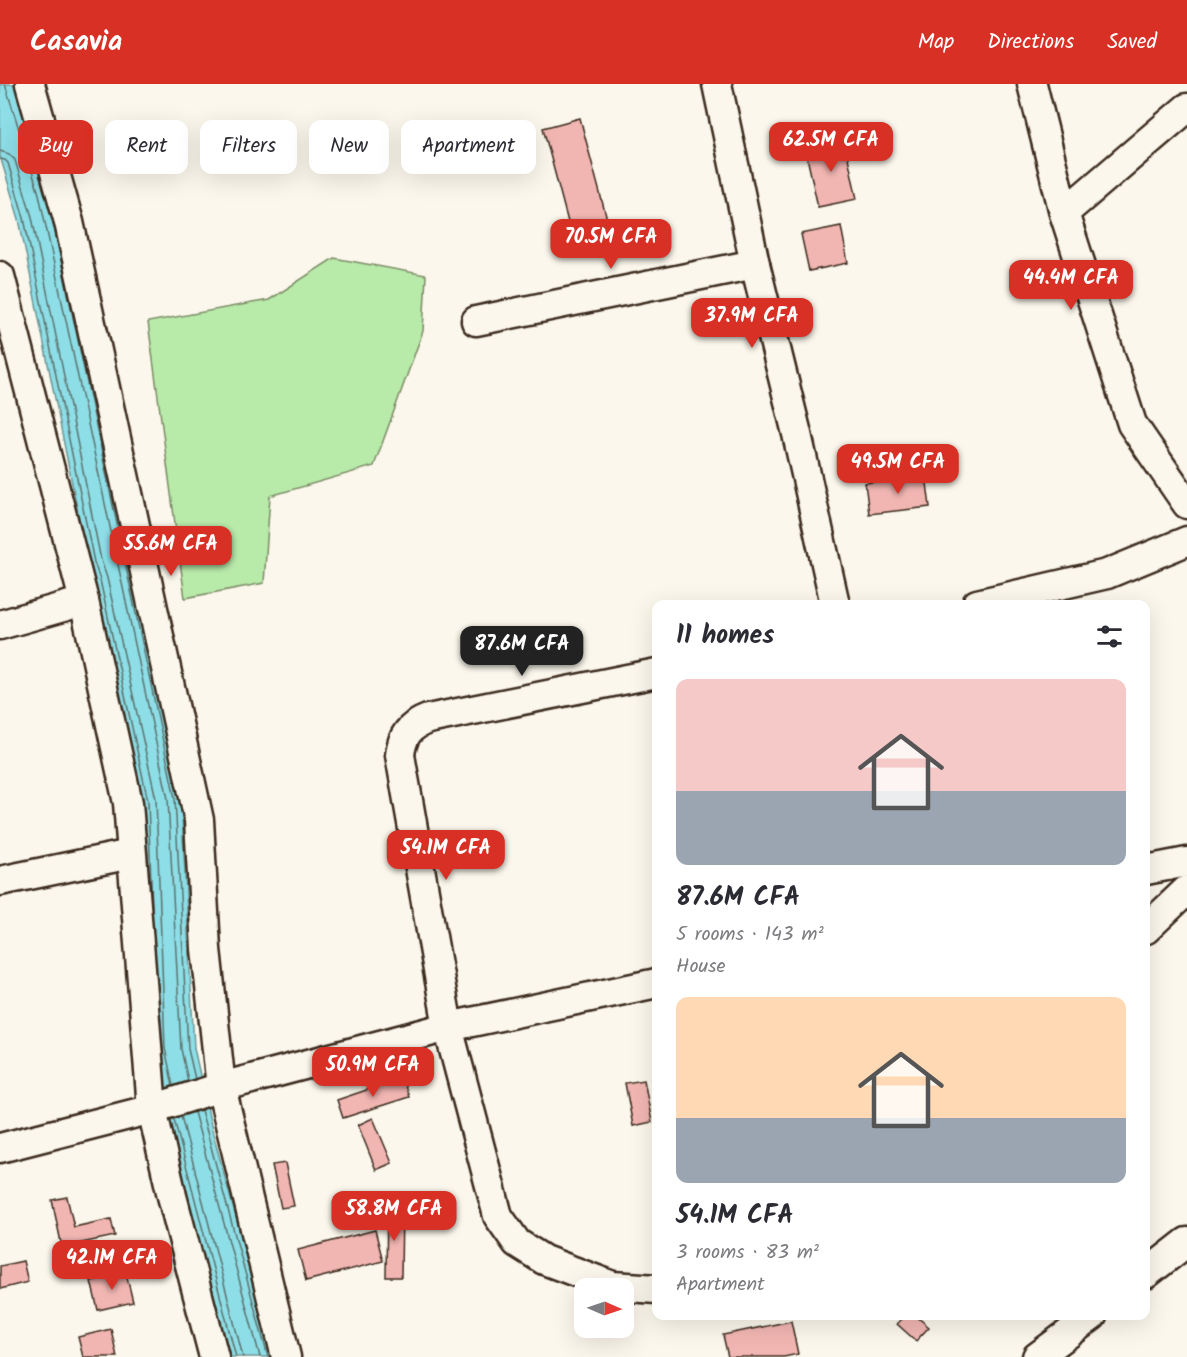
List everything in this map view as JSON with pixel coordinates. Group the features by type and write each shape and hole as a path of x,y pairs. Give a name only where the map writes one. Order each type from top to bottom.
{"street":[{"path":"30,84 69,222 199,820 206,949 221,1087 286,1357"},
{"path":"717,84 755,264 797,434 834,600"},
{"path":"1032,84 1064,213 1132,424 1187,504"},
{"path":"1064,213 1187,108"},
{"path":"476,321 755,264"},
{"path":"0,276 84,601 128,803 152,1109 214,1357"},
{"path":"994,600 1107,574 1187,541"},
{"path":"0,625 84,601"},
{"path":"652,674 417,723 408,729 401,741 400,755 448,1027 498,1216 517,1243 544,1260 613,1286 652,1289"},
{"path":"0,881 131,854"},
{"path":"1150,869 1187,862"},
{"path":"1150,924 1187,890"},
{"path":"0,1148 152,1109 221,1087 448,1027 652,984"},
{"path":"1150,1271 1187,1242"},
{"path":"1037,1357 1087,1320"}],"green space":[{"path":"334,258 426,275 423,331 374,466 270,496 264,583 185,598 148,322 269,300"}],"water":[{"path":"0,84 18,84 30,120 18,120 18,174 47,174 52,190 181,798 194,1048 212,1130 274,1357 230,1357 157,1080 142,802 94,581 88,563 19,219 0,156"}],"building":[{"path":"580,118 610,231 573,241 543,128"},
{"path":"844,139 857,199 818,207 805,148"},
{"path":"841,226 848,263 809,271 801,234"},
{"path":"926,475 930,507 869,514 865,483"},
{"path":"402,1078 409,1097 343,1118 337,1100"},
{"path":"644,1080 652,1122 633,1126 625,1083"},
{"path":"373,1118 392,1163 376,1170 358,1125"},
{"path":"285,1163 294,1206 281,1208 272,1165"},
{"path":"67,1197 74,1227 111,1219 115,1236 62,1247 52,1200"},
{"path":"387,1206 402,1206 401,1277 386,1277"},
{"path":"375,1230 383,1261 306,1281 298,1250"},
{"path":"23,1261 28,1282 0,1289 0,1266"},
{"path":"126,1273 133,1302 98,1310 91,1281"},
{"path":"901,1320 921,1320 929,1327 916,1341 897,1324"},
{"path":"791,1321 798,1354 784,1357 728,1357 723,1335"},
{"path":"111,1329 117,1357 83,1357 78,1337"}]}
